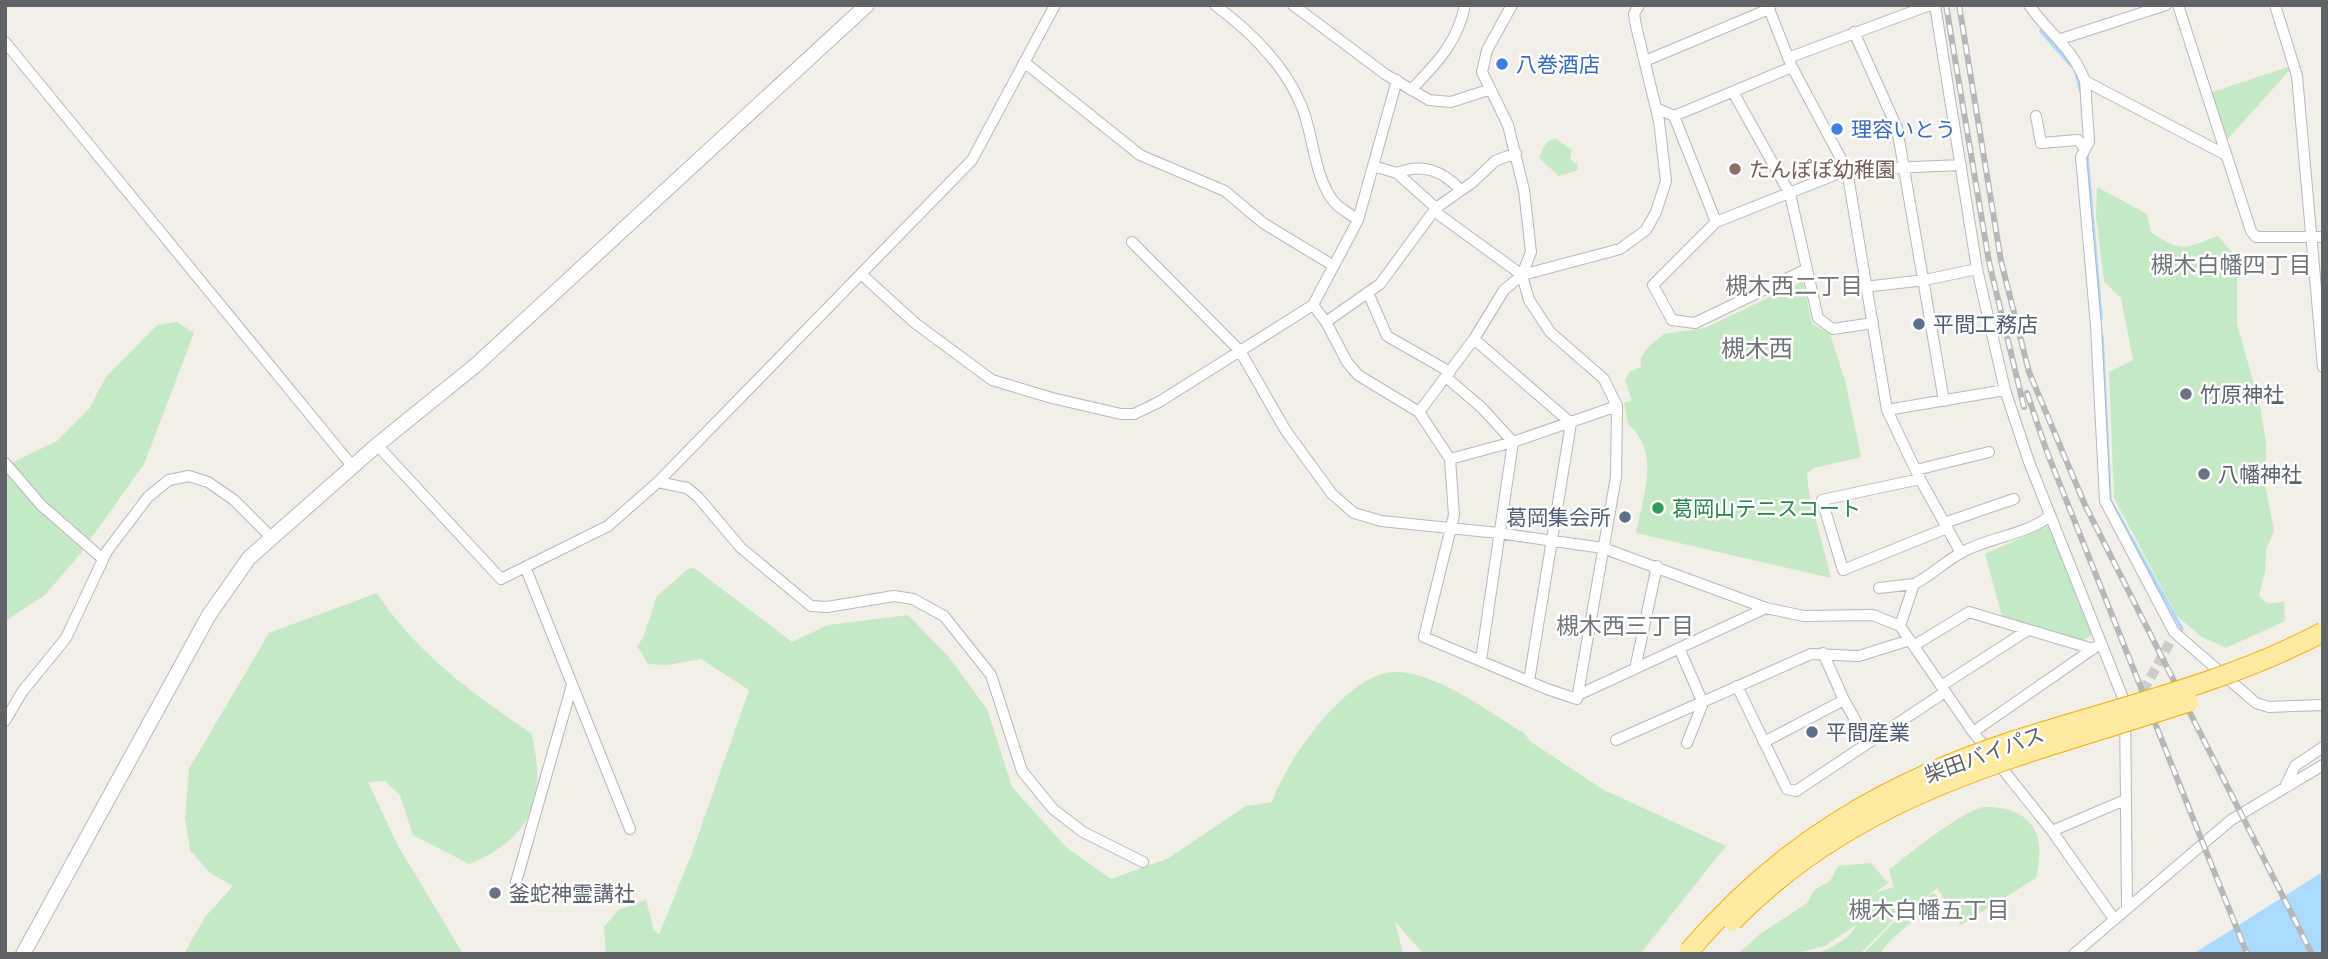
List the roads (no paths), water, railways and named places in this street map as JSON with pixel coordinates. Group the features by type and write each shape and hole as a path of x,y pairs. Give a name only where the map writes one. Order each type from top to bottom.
{"highway":[{"name":"柴田バイパス","path":"1696,952 1769,870 1837,819 1863,804 1937,770 2013,741 2199,686 2323,632"},
{"name":"柴田バイパス","path":"1696,952 1766,889 1808,856 1869,817 1961,775 2207,697 2323,647"}],"street":[{"path":"23,954 209,615 231,580 272,538 377,445 485,357 867,5"},
{"path":"377,445 501,579 526,569 608,526 658,482 975,156 1055,5"},
{"path":"1214,5 1252,35 1273,59 1301,106 1323,182 1336,204 1358,220"},
{"path":"1293,5 1385,75 1429,100 1451,102 1488,90"},
{"path":"1411,90 1447,52 1462,21 1465,5"},
{"path":"1512,5 1487,50 1482,72 1488,90 1508,125 1524,190 1531,253 1522,275 1537,316 1550,332 1604,379 1617,406 1616,477 1578,695"},
{"path":"1419,412 1474,339 1504,290 1522,275 1620,249 1646,230 1666,181 1656,107 1634,14 1639,5"},
{"path":"1674,116 1733,92 1854,32 1933,5 1977,269 2005,390 2097,646 2130,713 2123,774 2127,907"},
{"path":"2029,5 2055,39 2079,64 2085,81 2089,142 2081,157 2096,326 2105,501 2172,637 2256,703 2269,707 2323,705"},
{"path":"2055,39 2166,5"},
{"path":"2178,5 2248,225 2256,237 2323,237"},
{"path":"2275,5 2297,76 2309,238 2323,367"},
{"path":"1645,61 1770,7 1790,63 1847,170 1864,287 1888,410 1918,475 1961,553"},
{"path":"1854,32 1897,128 1944,401"},
{"path":"5,42 353,467"},
{"path":"1024,62 1140,155 1225,191 1263,223 1334,267"},
{"path":"861,274 915,323 992,380 1052,398 1121,414 1134,414 1159,402 1313,304 1358,220 1397,80"},
{"path":"2085,81 2226,155"},
{"path":"1733,92 1790,194 1818,318 1833,329 1873,323"},
{"path":"1656,107 1674,116 1716,222"},
{"path":"2036,116 2041,143 2078,140 2085,149"},
{"path":"1326,321 1369,295 1436,208 1474,183 1495,160 1516,153"},
{"path":"1807,269 1695,323 1672,320 1653,285 1716,222 1847,170 1961,165"},
{"path":"1373,166 1397,173 1436,208 1438,214 1522,275"},
{"path":"1397,173 1415,167 1430,168 1461,190"},
{"path":"1132,242 1240,351 1286,430 1332,494 1354,513 1381,522 1498,533 1552,543 1603,548 1766,608 1804,616 1873,615 1900,626 1973,732 2052,831 2114,919"},
{"path":"1864,287 1925,280 1977,269"},
{"path":"1369,295 1387,337 1448,374 1513,442"},
{"path":"1313,304 1326,321 1338,350 1358,375 1419,412 1450,459 1454,515 1437,572 1424,636 1577,699 1578,695 1766,608"},
{"path":"1474,339 1571,423"},
{"path":"1888,410 2005,390"},
{"path":"1450,459 1513,442 1617,406"},
{"path":"1530,681 1571,423"},
{"path":"1481,660 1513,442"},
{"path":"1989,452 1918,475 1822,500 1843,570 1945,525 2014,499"},
{"path":"5,463 42,506 103,559"},
{"path":"5,721 22,692 66,638 103,559 148,497 169,480 180,476 198,478 219,489 272,538"},
{"path":"658,482 687,488 698,497 741,548 811,606 827,607 894,596 913,599 944,616 991,675 1022,771 1053,809 1083,832 1143,862"},
{"path":"1879,588 1914,584 1929,577 1961,553 2001,539 2050,516"},
{"path":"1635,669 1657,566"},
{"path":"526,569 630,829"},
{"path":"1900,626 1914,584"},
{"path":"1616,740 1811,654 1858,656 1913,643 1969,612 2028,630 2097,646"},
{"path":"1737,686 1787,789 1797,791 2028,630"},
{"path":"1973,732 2097,646"},
{"path":"1679,648 1703,703 1687,743"},
{"path":"1824,653 1844,700 1868,743"},
{"path":"516,882 572,685"},
{"path":"1764,742 1844,700"},
{"path":"2286,785 2295,766 2323,747"},
{"path":"2074,954 2231,820 2323,765"},
{"path":"2052,831 2125,800"}],"water":[{"path":"2323,872 2323,954 2193,954 2313,878"}],"waterway":[{"path":"2041,31 2072,66"},
{"path":"2076,72 2081,92"},
{"path":"2087,156 2101,318"},
{"path":"2102,336 2110,500 2182,629"}],"tunnel":[{"path":"2136,704 2170,642"}],"railway":[{"path":"1946,5 1989,262 2024,407"},
{"path":"1959,5 2001,261 2029,372 2085,505 2312,954"},
{"path":"2027,393 2047,452 2247,954"}],"place":[{"name":"八巻酒店","path":"1502,64"},
{"name":"理容いとう","path":"1837,129"},
{"name":"たんぽぽ幼稚園","path":"1735,169"},
{"name":"平間工務店","path":"1919,324"},
{"name":"竹原神社","path":"2186,394"},
{"name":"八幡神社","path":"2204,474"},
{"name":"葛岡山テニスコート","path":"1658,508"},
{"name":"葛岡集会所","path":"1625,517"},
{"name":"平間産業","path":"1812,732"},
{"name":"釜蛇神霊講社","path":"495,893"}],"district":[{"name":"槻木白幡四丁目","path":"2231,264"},
{"name":"槻木西二丁目","path":"1794,285"},
{"name":"槻木西","path":"1757,348"},
{"name":"槻木西三丁目","path":"1625,625"},
{"name":"槻木白幡五丁目","path":"1929,909"}]}
